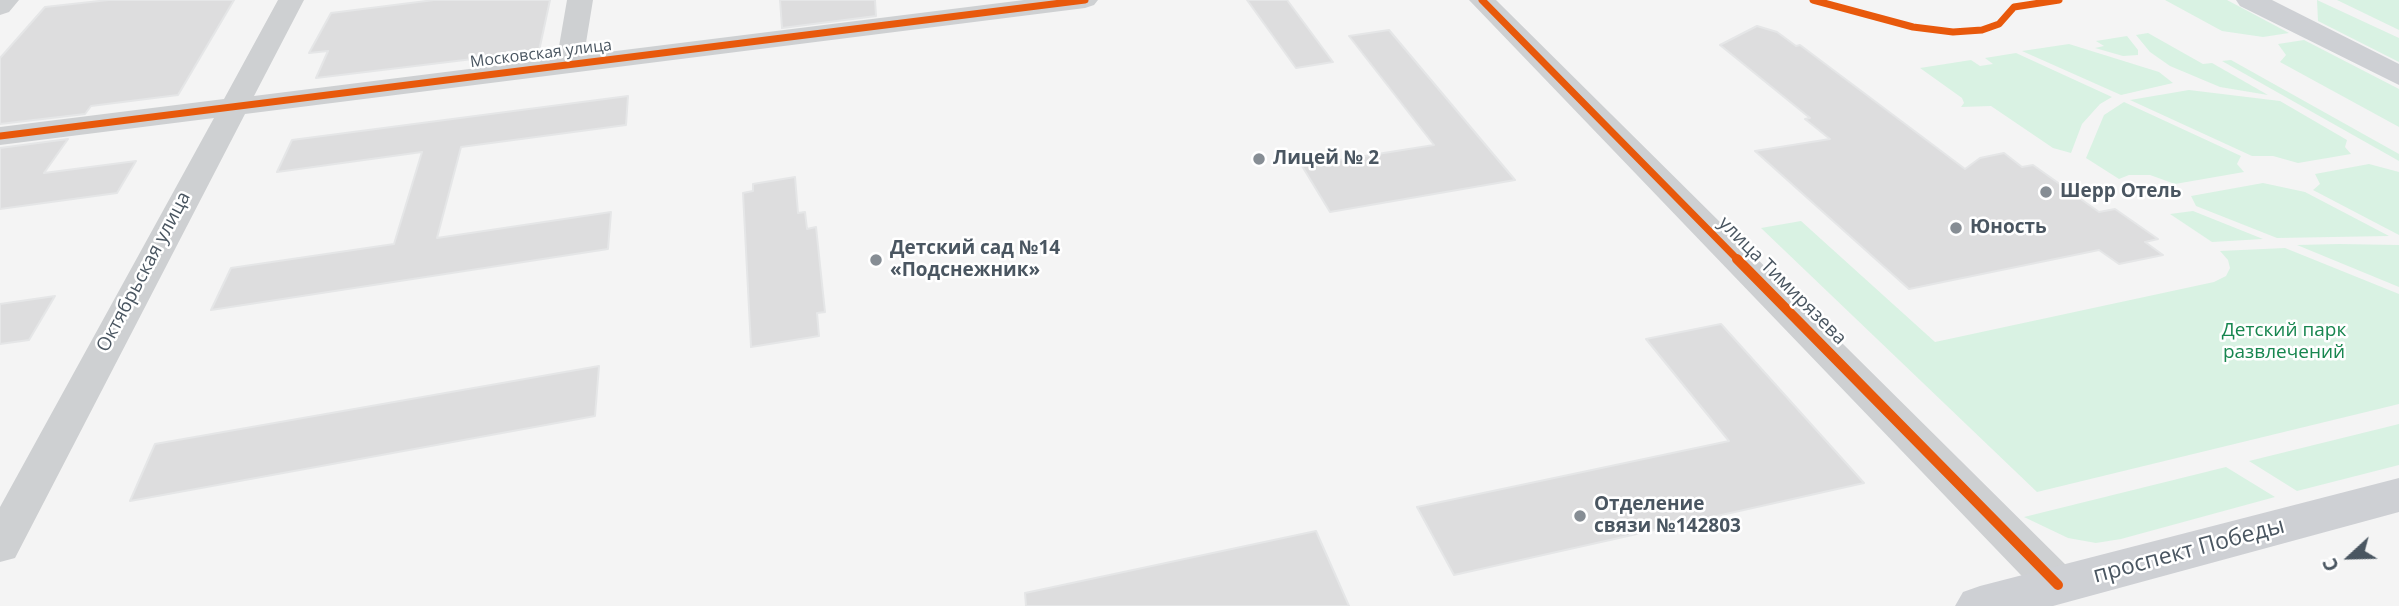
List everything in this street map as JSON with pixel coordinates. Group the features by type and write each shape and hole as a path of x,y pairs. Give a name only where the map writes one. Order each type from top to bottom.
{"main road":[{"path":"2250,0 2399,76"},
{"name":"проспект Победы","path":"1980,606 2399,495"}],"street":[{"path":"0,7 6,0"},
{"name":"Октябрьская улица","path":"0,546 291,0"},
{"path":"569,65 580,0"},
{"name":"Московская улица","path":"0,136 1085,0"},
{"name":"улица Тимирязева","path":"1482,0 2058,585"}],"green space":[{"path":"2165,0 2227,0 2289,33 2263,37 2222,31"},
{"path":"2317,0 2399,38 2399,62 2318,21"},
{"path":"2337,0 2399,0 2399,30"},
{"path":"2148,33 2203,64 2212,63 2268,95 2220,87 2170,66 2150,52 2136,35"},
{"path":"2127,36 2138,50 2138,55 2123,56 2095,48 2104,46 2096,41"},
{"path":"2304,40 2399,89 2399,127 2280,62 2286,55 2278,44"},
{"path":"2069,44 2159,72 2173,83 2121,95 2022,51"},
{"path":"2016,53 2112,97 2100,104 2082,124 2071,153 2053,148 1991,106 1961,107 1964,103 1962,98 1920,68 1971,60 1980,66 1993,64 1985,58"},
{"path":"2231,60 2399,154 2399,161 2222,61"},
{"path":"2189,90 2280,101 2347,140 2345,147 2351,154 2298,163 2273,156 2252,156 2130,100"},
{"path":"2124,102 2241,156 2237,164 2244,172 2175,184 2150,175 2129,175 2119,179 2086,158 2104,115"},
{"path":"2369,164 2399,172 2399,235 2313,190 2320,184 2315,174"},
{"path":"2263,183 2305,192 2389,236 2277,238 2196,206 2191,196"},
{"path":"2193,211 2263,239 2212,242 2170,214"},
{"name":"Детский парк развлечений","path":"1801,221 1935,342 2214,282 2226,276 2230,268 2228,260 2220,251 2285,248 2399,294 2399,404 2037,492 1761,228"},
{"path":"2297,245 2399,245 2399,287"},
{"path":"2399,424 2399,465 2297,491 2249,461"},
{"path":"2226,467 2275,497 2121,539 2096,543 2068,538 2024,517"}],"building":[{"path":"108,0 234,0 178,95 91,106 85,114 0,124 0,58 45,7"},
{"path":"434,0 550,0 539,51 316,78 328,51 309,53 331,13"},
{"path":"780,0 875,0 876,16 782,28"},
{"path":"1247,0 1287,0 1333,62 1296,68"},
{"path":"1757,26 1777,32 1796,46 1800,45 1965,169 1980,158 2004,153 2022,167 2033,165 2099,212 2115,209 2158,239 2145,242 2163,255 2119,264 2099,250 1909,289 1755,151 1830,139 1805,119 1810,118 1720,45"},
{"path":"1389,30 1515,180 1330,212 1302,166 1434,145 1349,36"},
{"path":"628,96 626,125 461,147 437,238 611,212 608,249 211,310 231,268 394,244 422,152 277,172 292,140"},
{"path":"68,139 44,173 136,161 117,193 0,209 0,148"},
{"path":"795,177 798,213 805,212 807,229 816,227 825,312 817,313 819,336 751,347 743,193 753,191 753,184"},
{"path":"55,296 29,340 0,344 0,304"},
{"path":"1721,324 1864,483 1454,575 1417,507 1729,441 1646,339"},
{"path":"599,366 595,416 130,501 155,444"},
{"path":"1316,531 1349,606 1026,606 1025,593"}],"cycle path":[{"path":"0,136 1085,0"},
{"path":"1482,0 2058,585"},
{"path":"1813,0 1913,27 1953,32 1982,30 1999,24 2014,7 2059,0"}],"place":[{"name":"Лицей № 2","path":"1259,159"},
{"name":"Шерр Отель","path":"2046,192"},
{"name":"Юность","path":"1956,228"},
{"name":"Детский сад №14 «Подснежник»","path":"876,260"},
{"name":"Отделение связи №142803","path":"1580,516"}]}
